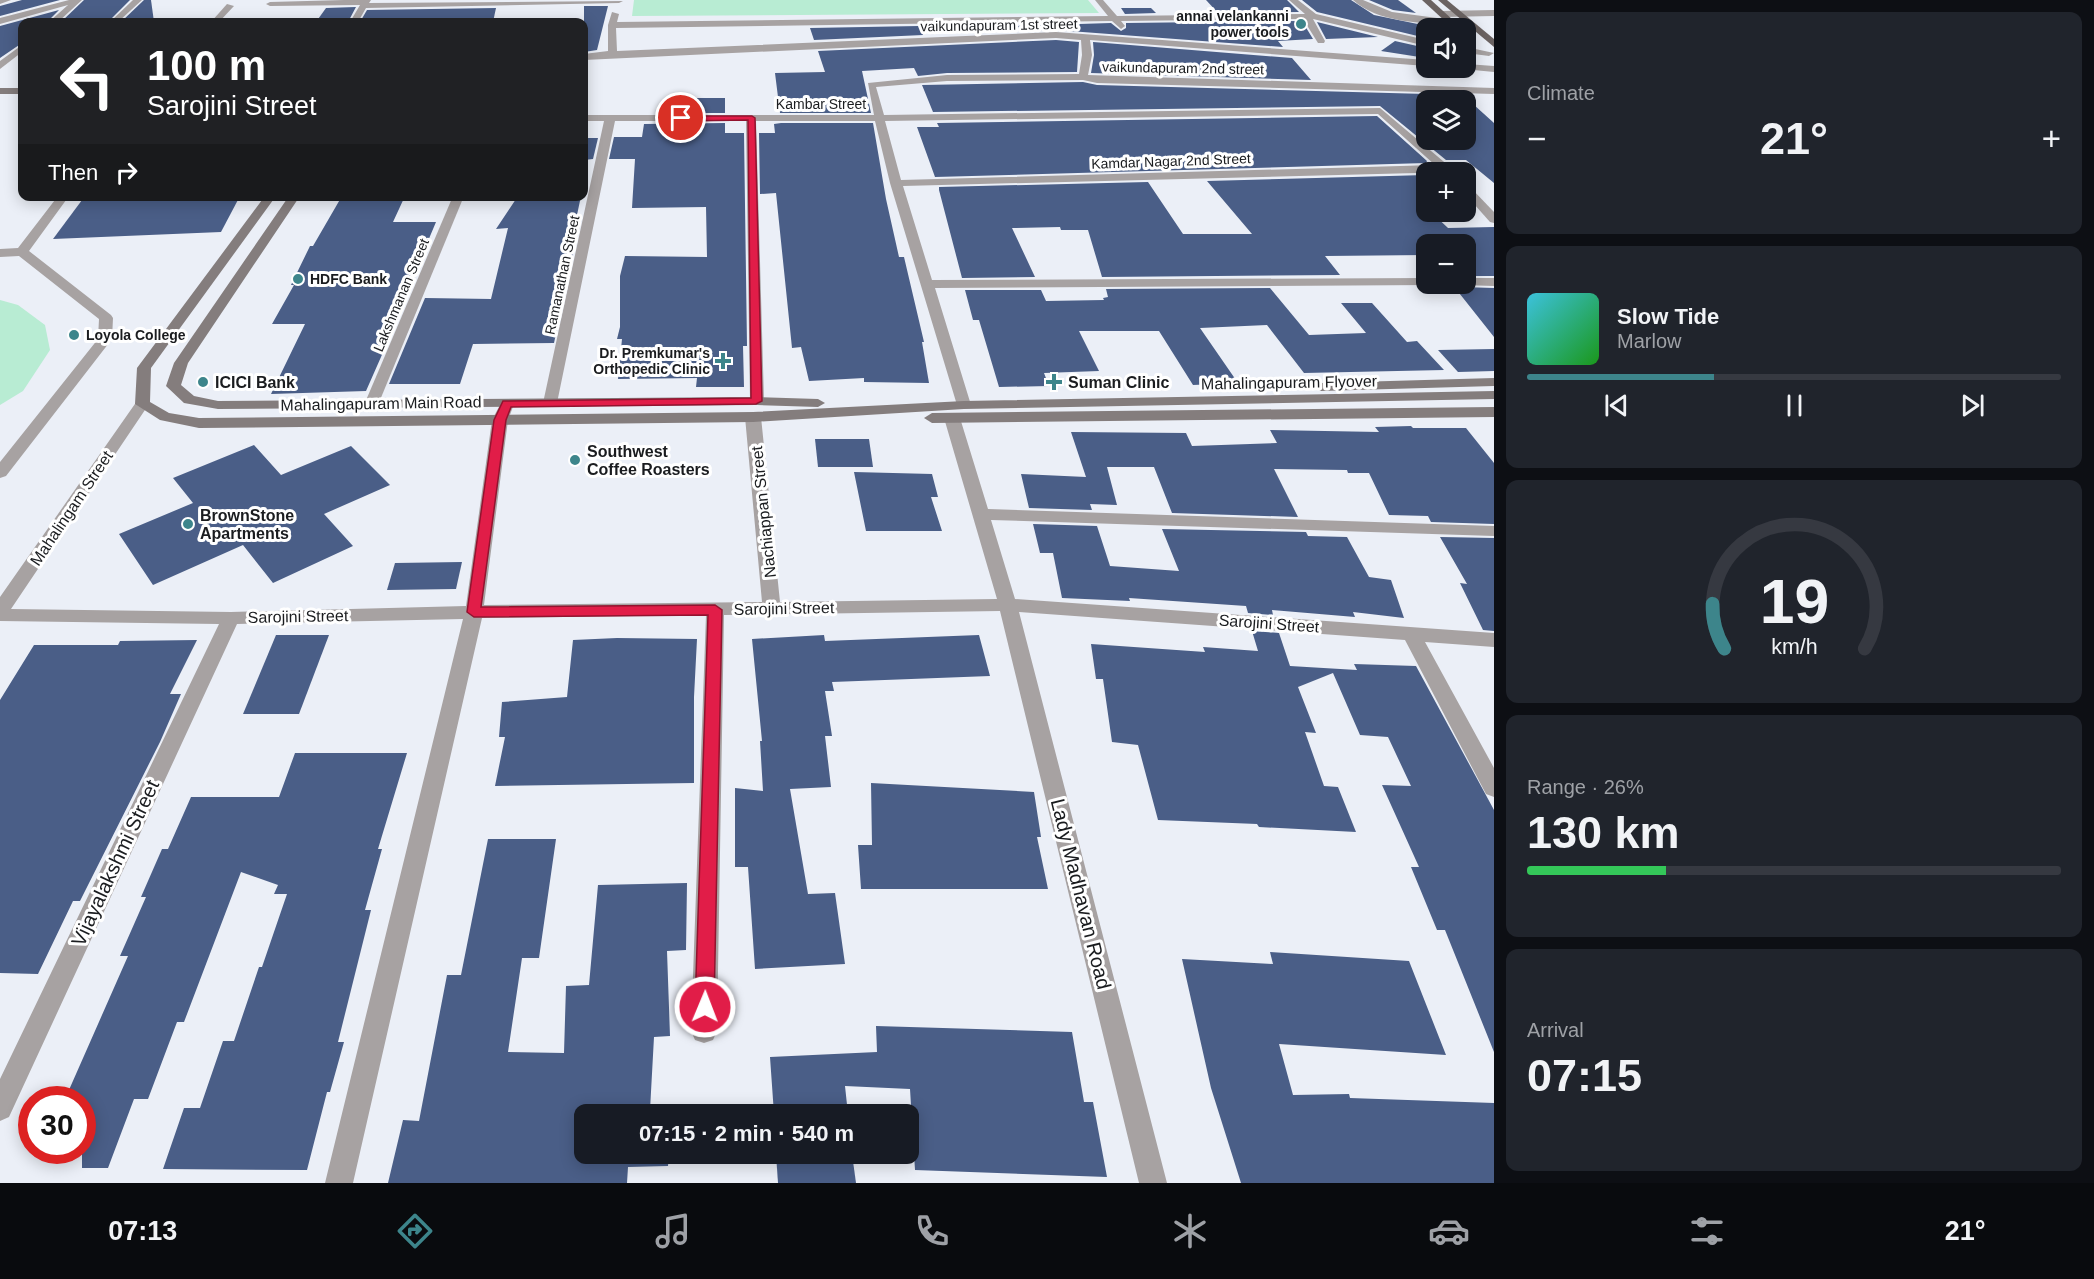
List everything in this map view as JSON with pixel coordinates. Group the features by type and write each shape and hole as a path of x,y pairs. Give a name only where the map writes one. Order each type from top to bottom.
{"main road":[{"path":"1426,0 1447,18"},
{"path":"1442,0 1494,44"},
{"path":"1476,43 1491,56"},
{"path":"0,84 18,84"},
{"path":"0,91 18,91"},
{"path":"142,404 144,368 266,201"},
{"name":"Mahalingapuram Main Road","path":"293,201 181,363 174,386 189,400 218,405 371,405 503,412 550,403 755,409"},
{"path":"949,412 964,405 1084,404 1122,392 1494,382"},
{"name":"Mahalingapuram Flyover","path":"1084,404 1494,395"},
{"name":"Mahalingapuram Main Road","path":"142,404 165,417 199,423 503,412 755,409"},
{"path":"755,409 796,419 949,412 1494,412"}],"street":[{"path":"0,2 6,0"},
{"path":"2,19 79,0"},
{"path":"58,18 79,0"},
{"path":"118,18 138,0"},
{"path":"270,4 619,0 612,25 613,54 608,54"},
{"path":"1099,0 1131,40"},
{"path":"1293,0 1310,16 1321,41"},
{"path":"1357,0 1364,6 1416,19"},
{"path":"357,18 366,3"},
{"path":"219,18 230,6"},
{"path":"1442,14 1458,14 1477,10 1494,13"},
{"path":"612,25 1310,16 1416,41"},
{"path":"924,22 929,40"},
{"path":"793,23 799,45"},
{"name":"vaikundapuram 1st street","path":"588,56 799,45 1056,35 1416,62"},
{"path":"1083,77 1087,55 1085,37"},
{"path":"1310,42 1321,41 1333,44"},
{"path":"1182,43 1286,42"},
{"path":"1345,47 1403,61"},
{"path":"0,54 18,51"},
{"path":"0,66 18,52"},
{"path":"1476,52 1491,56"},
{"path":"1476,68 1494,69"},
{"name":"vaikundapuram 2nd street","path":"878,118 871,85 947,78 1083,77 1097,80 1494,91"},
{"name":"Kambar Street","path":"588,118 878,118 1380,111 1439,162"},
{"name":"Ramanathan Street","path":"550,403 610,118"},
{"name":"Nachiappan Street","path":"752,118 755,409 772,608"},
{"path":"878,118 964,405"},
{"name":"Kamdar Nagar 2nd Street","path":"896,183 1416,171"},
{"path":"1476,200 1494,219"},
{"path":"22,252 60,201"},
{"name":"Lakshmanan Street","path":"371,405 457,201"},
{"path":"0,253 22,252 106,318 105,339 0,473"},
{"path":"927,284 1416,282"},
{"path":"1476,282 1494,282"},
{"name":"Mahalingam Street","path":"0,613 142,404"},
{"path":"339,1183 474,612 503,412"},
{"name":"Lady Madhavan Road","path":"949,412 1008,605 1153,1183"},
{"path":"981,514 1494,531"},
{"name":"Sarojini Street","path":"0,613 231,618 474,612 1008,605 1494,640"},
{"path":"704,1031 715,610"},
{"name":"Vijayalakshmi Street","path":"0,1108 231,618"},
{"path":"1411,633 1494,788"}],"green space":[{"path":"634,0 1088,0 1099,13 632,16"},
{"path":"0,300 18,305 45,325 50,350 23,391 0,405"}],"building":[{"path":"22,0 60,0 0,16 0,6"},
{"path":"84,0 130,0 112,18 65,18"},
{"path":"144,0 151,0 153,18 125,18"},
{"path":"1206,0 1287,0 1299,12 1218,13"},
{"path":"1302,0 1351,0 1374,15 1416,24 1416,36 1317,12"},
{"path":"1369,0 1398,0 1416,13 1393,10"},
{"path":"584,6 608,6 597,50 588,51 588,18 584,18"},
{"path":"356,7 350,18 319,18 326,8"},
{"path":"496,8 494,18 362,18 367,10"},
{"path":"1121,8 1151,8 1156,13 1125,14"},
{"path":"59,10 51,18 30,18"},
{"path":"18,21 18,46 0,58 0,26"},
{"path":"1302,21 1313,39 1278,41 1283,47 1056,30 1020,31 1016,26 1111,23 1121,31 1126,28 1126,23"},
{"path":"1317,22 1378,37 1326,39"},
{"path":"919,26 923,35 814,40 810,28"},
{"path":"1056,40 1079,42 1077,72 947,73 918,76 914,68 862,71 871,113 780,113 775,73 825,72 818,51"},
{"path":"1395,41 1416,46 1416,56 1381,51"},
{"path":"1093,42 1292,58 1311,80 1091,73 1094,55"},
{"path":"1083,82 1097,85 1416,94 1416,135 1380,106 933,112 922,85"},
{"path":"697,98 725,98 725,113 696,113"},
{"path":"1476,107 1494,123 1494,183 1476,168 1476,162 1446,160 1434,150 1476,150"},
{"path":"1377,116 1427,161 1416,163 935,177 917,127 939,127 937,123"},
{"path":"725,123 725,133 744,133 747,346 743,346 744,387 696,387 697,378 618,379 622,339 617,339 620,327 620,276 625,256 707,257 706,207 632,208 635,159 609,159 614,137 642,137 644,124"},
{"path":"873,123 899,257 904,257 924,342 922,342 929,383 864,382 864,378 809,381 801,347 792,348 776,193 760,194 759,133 775,133 774,124"},
{"path":"588,138 598,138 593,159 588,160"},
{"path":"1416,175 1416,222 1442,222 1448,228 1494,227 1494,276 1476,276 1476,234 1416,234 1416,255 1325,256 1340,275 1102,277 1088,230 1061,230 1060,227 1012,228 1035,277 962,278 939,190 939,187 1148,182 1183,234 1252,234 1207,181"},
{"path":"81,201 237,201 221,232 53,239"},
{"path":"339,201 403,201 393,222 436,222 404,298 407,298 366,391 271,394 305,324 272,324 294,285 291,285 310,246 313,246"},
{"path":"515,201 580,201 573,234 576,234 572,258 554,343 473,344 460,384 389,384 425,298 491,299 508,228 496,229"},
{"path":"1476,287 1494,288 1494,337 1460,294 1476,294"},
{"path":"1270,288 1309,335 1366,333 1341,303 1372,303 1407,342 1417,341 1444,370 1304,373 1267,325 1200,328 1238,383 1193,385 1159,331 1079,331 1099,371 1044,373 1049,386 999,387 979,320 973,320 965,290 1041,290 1046,301 1104,300 1103,298 1108,297 1106,289"},
{"path":"1494,349 1494,371 1458,372 1438,350"},
{"path":"1411,426 1413,428 1466,428 1494,463 1494,524 1431,522 1428,516 1389,515 1369,473 1348,473 1347,470 1274,469 1298,517 1172,513 1154,467 1107,467 1117,505 1090,504 1092,510 1029,508 1021,474 1086,477 1071,432 1186,433 1192,446 1277,443 1270,430 1379,432 1375,427"},
{"path":"815,439 869,439 873,467 818,467"},
{"name":"BrownStone Apartments","path":"254,445 281,475 351,446 390,485 324,514 353,546 273,583 243,545 153,585 119,534 193,503 173,478"},
{"path":"854,472 932,474 938,497 931,497 942,531 866,531"},
{"path":"1033,524 1097,526 1110,566 1179,571 1162,529 1306,532 1308,536 1347,537 1369,577 1391,580 1404,618 1353,612 1355,617 1272,610 1273,615 1248,613 1246,606 1129,598 1130,601 1062,598 1053,553 1040,553"},
{"path":"1440,537 1494,538 1494,631 1483,630 1460,583 1467,584"},
{"path":"462,562 456,589 387,590 395,563"},
{"path":"1252,631 1279,633 1290,666 1357,670 1354,664 1416,666 1494,810 1494,1052 1445,930 1437,930 1411,867 1419,867 1382,785 1411,786 1388,737 1360,735 1333,673 1298,687 1316,733 1305,732 1324,786 1338,787 1356,832 1259,827 1257,824 1158,820 1138,745 1112,742 1103,679 1096,679 1091,644 1205,652 1203,647 1258,651"},
{"path":"276,635 329,635 299,714 243,714"},
{"path":"824,635 825,641 979,635 990,676 832,682 834,691 825,691 832,736 825,736 831,787 790,789 808,894 835,893 845,964 755,969 748,867 735,867 735,788 763,791 760,741 762,741 752,639"},
{"path":"697,639 694,783 495,786 505,737 499,737 502,702 567,697 573,640"},
{"path":"197,640 170,694 181,694 160,742 80,901 73,901 38,974 0,973 0,700 34,645 118,645 120,641"},
{"path":"295,753 407,753 378,849 382,849 365,910 371,910 338,1042 344,1042 330,1092 327,1092 307,1170 163,1169 184,1108 200,1108 223,1041 234,1041 287,894 274,894 278,885 241,872 184,1022 177,1022 148,1099 134,1099 108,1168 82,1168 82,1164 96,1164 96,1086 71,1086 128,956 120,956 146,897 141,897 162,849 168,849 191,797 279,797"},
{"path":"871,783 1034,792 1041,837 1037,837 1048,889 861,889 858,845 872,845"},
{"path":"488,839 556,839 539,958 522,958 508,1052 564,1053 566,986 589,985 598,885 687,883 686,950 667,951 670,1036 654,1037 650,1104 574,1104 574,1164 668,1164 668,1166 628,1167 627,1183 388,1183 403,1120 419,1121 447,975 461,975"},
{"path":"1270,952 1409,961 1446,1055 1279,1044 1293,1095 1349,1094 1350,1098 1494,1103 1494,1183 1241,1183 1211,1088 1182,959 1273,964"},
{"path":"876,1026 1072,1032 1084,1102 1093,1102 1107,1177 915,1170 915,1164 919,1164 919,1104 911,1104 910,1089 845,1086 847,1104 773,1104 770,1057 877,1052"},
{"path":"777,1164 853,1164 856,1183 778,1183"}],"place":[{"name":"annai velankanni power tools","path":"1301,24"},
{"name":"HDFC Bank","path":"298,279"},
{"name":"Loyola College","path":"74,335"},
{"name":"Dr. Premkumar's Orthopedic Clinic","path":"723,361"},
{"name":"ICICI Bank","path":"203,382"},
{"name":"Suman Clinic","path":"1054,382"},
{"name":"Southwest Coffee Roasters","path":"575,460"},
{"name":"BrownStone Apartments","path":"188,524"}],"route":[{"path":"681,118 752,118 756,401 507,404 500,420 474,612 715,610 705,1007"}]}
